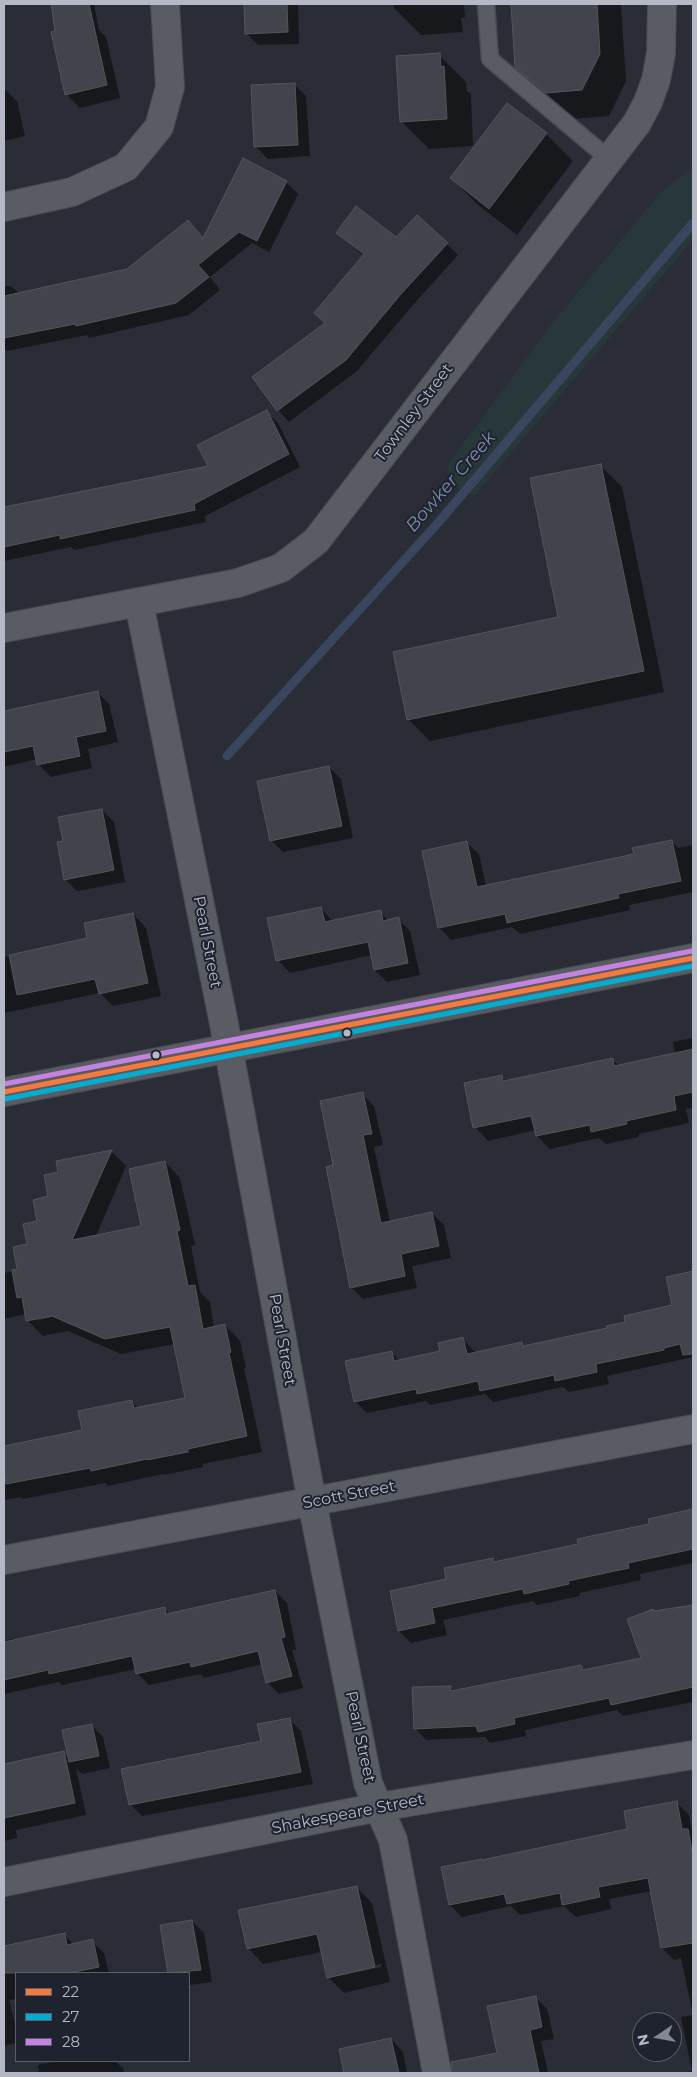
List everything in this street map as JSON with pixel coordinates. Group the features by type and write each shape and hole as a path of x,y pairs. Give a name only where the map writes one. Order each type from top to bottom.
{"main road":[{"path":"4,1092 693,958"}],"street":[{"path":"4,207 72,192 126,167 159,127 170,87 165,4"},
{"name":"Townley Street","path":"4,628 238,583 281,568 316,541 637,123 648,102 656,80 661,53 662,4"},
{"name":"Pearl Street","path":"139,603 228,1049 312,1502 368,1783 393,1840 437,2073"},
{"name":"Scott Street","path":"4,1560 693,1430"},
{"name":"Shakespeare Street","path":"4,1882 379,1807 693,1755"}],"lane":[{"path":"486,4 490,59 609,159"}],"shaded area":[{"path":"693,167 693,240 474,496 450,484 448,464 555,320 661,192"}],"building":[{"path":"51,4 89,4 107,85 65,95 51,32 55,31"},
{"path":"244,4 287,4 288,32 245,34"},
{"path":"511,4 597,4 600,54 582,90 546,93 515,67"},
{"path":"440,53 441,67 444,66 447,119 400,122 396,56"},
{"path":"295,83 298,145 254,147 251,85"},
{"path":"507,103 547,133 489,209 450,178"},
{"path":"243,158 287,181 257,241 239,232 198,265 209,277 176,303 76,326 75,324 4,338 4,296 127,269 188,220 203,238"},
{"path":"356,206 396,237 417,215 448,243 401,294 346,360 277,411 252,377 325,323 314,313 364,254 336,233"},
{"path":"267,410 289,454 194,504 195,510 60,539 60,535 4,547 4,507 208,466 197,445"},
{"path":"601,464 644,671 407,720 393,652 558,617 530,478"},
{"path":"98,691 106,731 76,737 80,756 37,765 33,746 4,752 4,711"},
{"path":"329,766 342,826 270,841 257,781"},
{"path":"102,809 114,870 64,880 57,842 63,841 58,817"},
{"path":"672,840 681,881 618,894 619,898 507,923 505,914 438,928 422,851 467,841 477,887 634,854 632,848"},
{"path":"321,907 325,922 381,910 383,921 399,917 408,963 374,970 368,942 276,961 267,918"},
{"path":"133,913 148,983 99,994 95,979 17,995 9,955 87,938 84,923"},
{"path":"693,1049 693,1092 674,1096 676,1110 626,1121 627,1124 591,1132 590,1125 536,1136 531,1116 473,1128 464,1083 502,1075 503,1081 613,1058 614,1066"},
{"path":"363,1092 372,1134 363,1135 381,1223 432,1212 439,1246 401,1254 405,1276 350,1288 326,1167 333,1165 320,1101"},
{"path":"112,1150 72,1240 141,1226 129,1169 165,1161 180,1230 177,1231 188,1286 195,1285 203,1329 225,1324 231,1352 229,1353 247,1436 188,1449 188,1452 91,1471 90,1468 6,1484 4,1446 82,1430 78,1411 132,1400 134,1408 185,1398 170,1327 105,1339 52,1316 26,1321 22,1297 17,1298 12,1270 17,1269 13,1247 27,1244 23,1224 37,1221 33,1200 48,1196 44,1175 58,1172 56,1161"},
{"path":"693,1271 693,1354 683,1355 680,1344 664,1348 664,1350 596,1364 597,1372 555,1381 554,1375 480,1391 478,1381 417,1394 416,1389 354,1402 345,1361 392,1351 394,1361 440,1351 438,1343 463,1337 467,1354 522,1342 523,1346 607,1328 606,1326 625,1322 624,1316 672,1305 666,1277"},
{"path":"693,1509 693,1549 628,1563 629,1568 568,1581 569,1584 524,1594 523,1589 432,1608 435,1623 398,1631 390,1591 446,1579 444,1568 493,1558 494,1562 578,1544 577,1539 649,1524 648,1519"},
{"path":"275,1590 285,1637 281,1638 292,1676 266,1683 258,1651 191,1667 190,1662 136,1674 132,1656 49,1674 48,1670 4,1680 4,1642 165,1607 166,1614"},
{"path":"693,1605 693,1687 611,1705 609,1698 514,1718 515,1724 478,1732 476,1726 414,1729 412,1687 451,1686 451,1691 581,1665 583,1670 641,1658 627,1619 653,1609 654,1611"},
{"path":"290,1718 301,1772 129,1805 121,1769 261,1741 257,1724"},
{"path":"92,1724 99,1756 69,1762 62,1730"},
{"path":"64,1751 75,1803 4,1818 4,1764"},
{"path":"677,1801 682,1829 688,1829 693,1857 693,1943 661,1948 648,1878 598,1887 600,1897 562,1905 560,1893 507,1904 504,1894 449,1905 441,1867 627,1829 624,1811"},
{"path":"357,1886 375,1967 327,1978 317,1934 247,1949 238,1910"},
{"path":"192,1920 201,1970 168,1972 160,1925"},
{"path":"65,1933 67,1945 93,1939 99,1967 74,1972 4,1973 4,1946"},
{"path":"536,1996 542,2027 530,2030 539,2073 452,2073 451,2062 497,2053 487,2006"},
{"path":"391,2038 399,2073 344,2073 339,2049"}],"waterway":[{"name":"Bowker Creek","path":"227,756 437,524 693,223"}],"transit line":[{"name":"28","path":"4,1084 692,951"},
{"name":"22","path":"4,1092 693,958"},
{"name":"27","path":"5,1099 693,966"}]}
